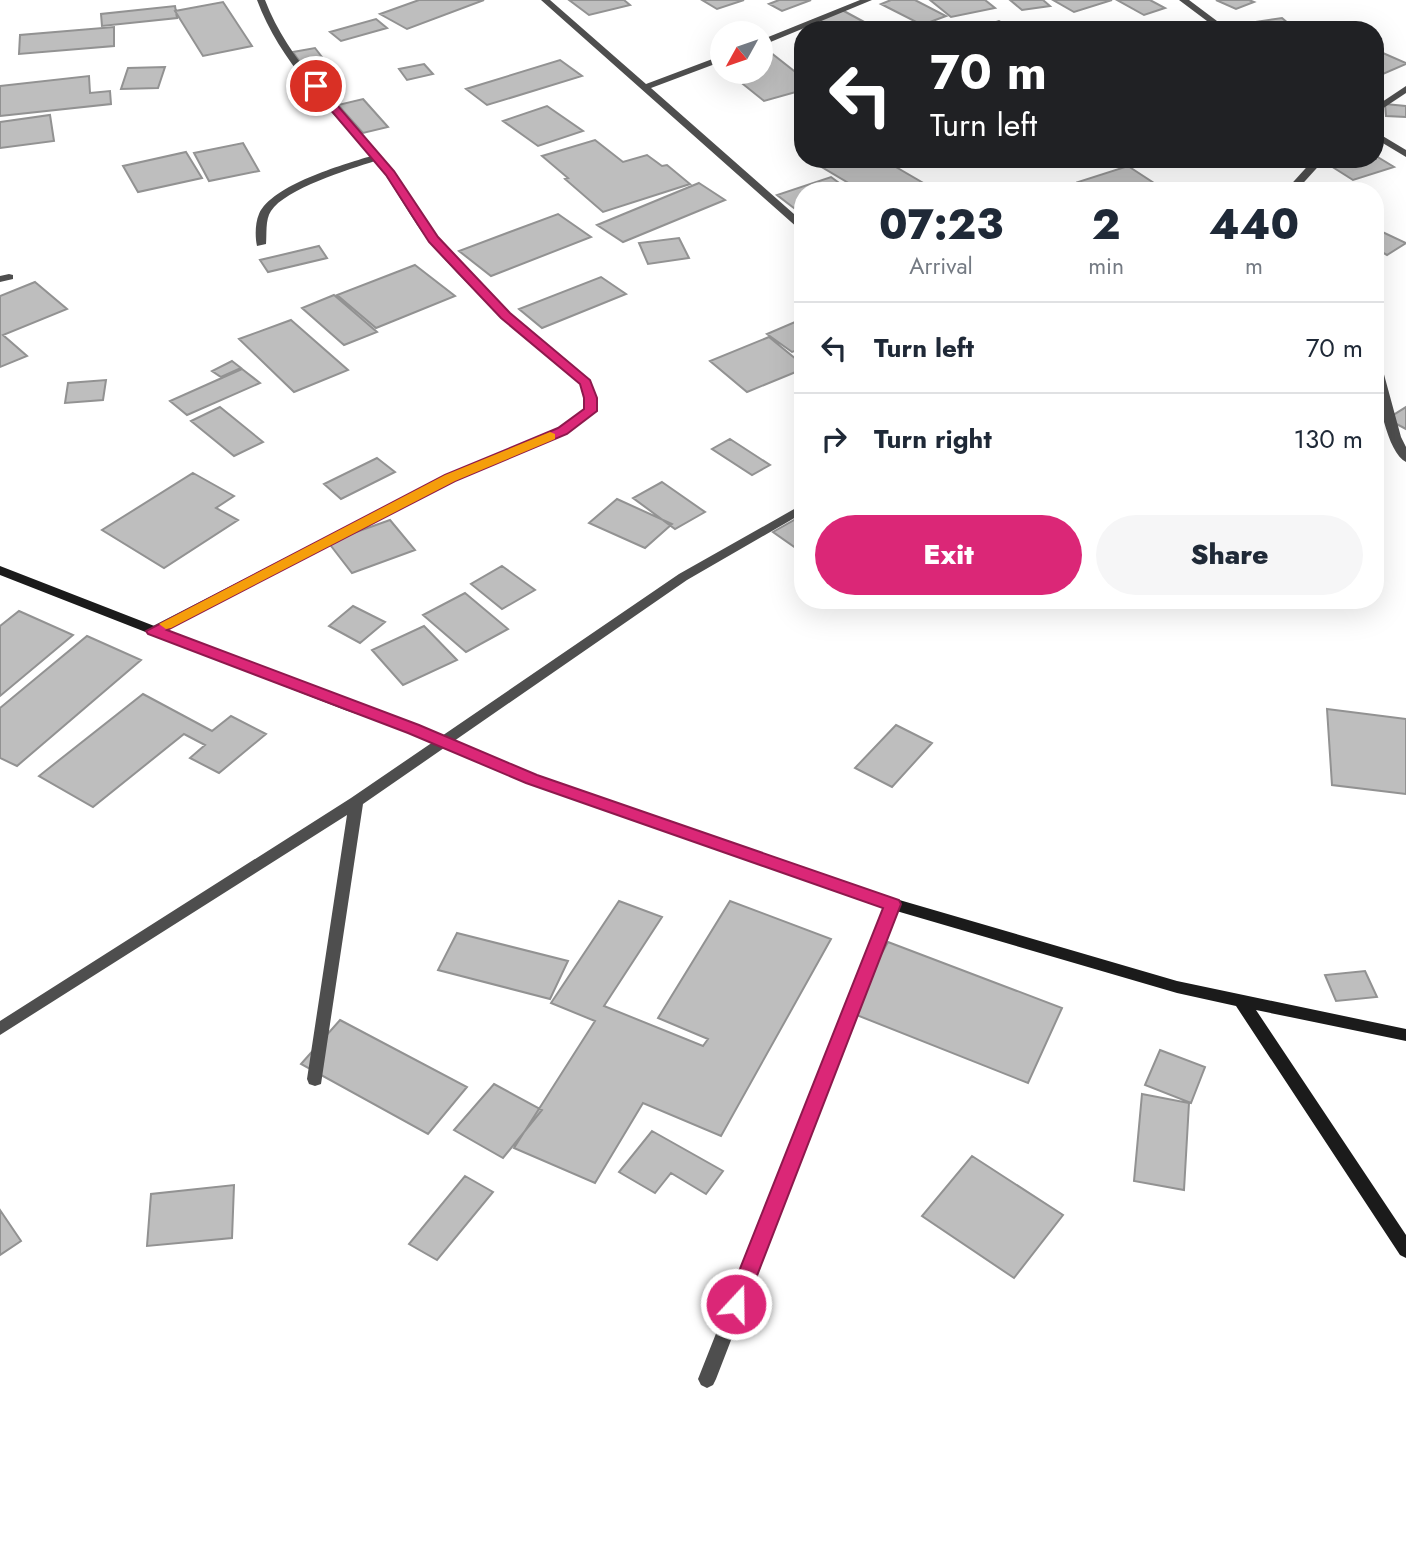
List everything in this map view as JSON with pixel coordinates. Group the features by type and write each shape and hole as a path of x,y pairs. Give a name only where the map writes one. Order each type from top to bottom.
{"main road":[{"path":"0,570 414,729 532,779 893,904 1177,987 1406,1035"},
{"path":"1241,1000 1406,1250"}],"street":[{"path":"154,631 450,478 563,431 590,411 591,398 585,383 505,315 433,240 376,157 304,74 283,43 261,0"},
{"path":"545,0 794,219"},
{"path":"816,21 868,0"},
{"path":"1183,0 1212,21"},
{"path":"774,38 794,30"},
{"path":"643,88 710,63"},
{"path":"1384,104 1406,89"},
{"path":"1384,140 1406,154"},
{"path":"261,244 265,212 272,203 311,181 376,157"},
{"path":"1298,182 1312,168"},
{"path":"1384,396 1395,437 1406,458"},
{"path":"0,1029 356,802 683,577 794,513"},
{"path":"315,1079 356,802"},
{"path":"707,1379 893,904"}],"building":[{"path":"419,0 484,0 407,29 380,14"},
{"path":"569,0 624,0 630,5 589,15"},
{"path":"702,0 744,0 717,9"},
{"path":"779,0 811,0 782,11 769,4"},
{"path":"891,0 915,0 946,16 933,21 914,21 881,4"},
{"path":"930,0 985,0 995,8 951,17"},
{"path":"1010,0 1043,0 1050,6 1022,10"},
{"path":"1010,0 1043,0 1050,6 1022,10"},
{"path":"1053,0 1112,0 1074,12"},
{"path":"1053,0 1112,0 1074,12"},
{"path":"1117,0 1150,0 1165,8 1144,15"},
{"path":"1117,0 1150,0 1165,8 1144,15"},
{"path":"1216,0 1249,0 1254,2 1236,9"},
{"path":"1216,0 1249,0 1254,2 1236,9"},
{"path":"223,2 252,46 203,56 175,11"},
{"path":"175,6 177,18 102,26 101,14"},
{"path":"842,10 862,21 812,21"},
{"path":"1282,18 1286,21 1262,21"},
{"path":"1282,18 1286,21 1262,21"},
{"path":"376,19 387,28 341,41 330,32"},
{"path":"114,27 114,46 19,54 20,35"},
{"path":"315,48 322,57 300,62 293,52"},
{"path":"1384,53 1406,63 1384,74"},
{"path":"1384,53 1406,63 1384,74"},
{"path":"774,55 794,71 794,93 764,101 743,84 774,84"},
{"path":"560,60 582,76 487,105 466,89"},
{"path":"424,64 433,74 407,80 399,69"},
{"path":"165,67 158,88 121,89 128,68"},
{"path":"89,76 90,93 110,91 111,104 0,116 0,86"},
{"path":"363,99 388,127 363,133 338,105"},
{"path":"1385,104 1406,106 1406,117 1386,116"},
{"path":"1385,104 1406,106 1406,117 1386,116"},
{"path":"547,106 583,131 538,146 503,121"},
{"path":"50,115 54,141 0,148 0,122"},
{"path":"595,140 623,162 647,155 662,166 667,165 690,184 603,212 542,156"},
{"path":"243,143 259,171 209,181 194,153"},
{"path":"186,152 202,178 138,192 123,166"},
{"path":"1384,161 1394,167 1353,180 1334,168 1384,168"},
{"path":"1384,161 1394,167 1353,180 1334,168 1384,168"},
{"path":"823,168 897,168 922,182 847,182"},
{"path":"823,168 897,168 922,182 847,182"},
{"path":"1122,168 1131,168 1152,182 1078,182"},
{"path":"1122,168 1131,168 1152,182 1078,182"},
{"path":"831,177 838,182 816,182"},
{"path":"831,177 838,182 816,182"},
{"path":"699,183 725,200 623,242 597,225"},
{"path":"699,183 725,200 623,242 597,225"},
{"path":"794,189 794,208 777,195"},
{"path":"794,189 794,208 777,195"},
{"path":"558,214 591,237 491,276 459,251"},
{"path":"558,214 591,237 491,276 459,251"},
{"path":"1384,233 1406,243 1387,255 1384,253"},
{"path":"1384,233 1406,243 1387,255 1384,253"},
{"path":"679,238 689,258 648,264 639,243"},
{"path":"679,238 689,258 648,264 639,243"},
{"path":"319,246 327,258 268,272 260,260"},
{"path":"415,265 455,296 376,328 337,295"},
{"path":"415,265 455,296 376,328 337,295"},
{"path":"601,277 626,294 542,328 519,309"},
{"path":"601,277 626,294 542,328 519,309"},
{"path":"35,282 67,309 3,335 27,356 0,367 0,296"},
{"path":"334,295 377,332 344,345 302,308"},
{"path":"334,295 377,332 344,345 302,308"},
{"path":"291,320 348,370 294,392 239,339"},
{"path":"291,320 348,370 294,392 239,339"},
{"path":"794,322 794,351 792,352 767,334"},
{"path":"794,322 794,351 792,352 767,334"},
{"path":"769,337 794,357 794,373 747,392 710,361"},
{"path":"769,337 794,357 794,373 747,392 710,361"},
{"path":"232,361 241,368 221,377 212,371"},
{"path":"232,361 241,368 221,377 212,371"},
{"path":"242,369 260,383 187,415 170,401"},
{"path":"242,369 260,383 187,415 170,401"},
{"path":"106,380 103,400 65,403 68,383"},
{"path":"106,380 103,400 65,403 68,383"},
{"path":"220,407 263,442 234,456 191,421"},
{"path":"220,407 263,442 234,456 191,421"},
{"path":"1406,407 1406,429 1387,419"},
{"path":"730,439 770,465 752,475 712,449"},
{"path":"730,439 770,465 752,475 712,449"},
{"path":"377,458 395,472 341,499 324,484"},
{"path":"377,458 395,472 341,499 324,484"},
{"path":"193,473 234,496 216,508 238,520 164,568 102,530"},
{"path":"193,473 234,496 216,508 238,520 164,568 102,530"},
{"path":"662,482 705,512 675,529 633,498"},
{"path":"662,482 705,512 675,529 633,498"},
{"path":"617,499 672,524 645,548 589,523"},
{"path":"617,499 672,524 645,548 589,523"},
{"path":"390,520 415,550 352,573 328,542"},
{"path":"390,520 415,550 352,573 328,542"},
{"path":"794,520 794,547 773,532"},
{"path":"794,520 794,547 773,532"},
{"path":"502,566 535,590 502,609 471,584"},
{"path":"502,566 535,590 502,609 471,584"},
{"path":"465,593 508,629 466,652 423,615"},
{"path":"465,593 508,629 466,652 423,615"},
{"path":"353,606 385,622 360,643 329,626"},
{"path":"353,606 385,622 360,643 329,626"},
{"path":"19,611 73,635 0,696 0,626"},
{"path":"19,611 73,635 0,696 0,626"},
{"path":"424,626 457,660 403,685 372,650"},
{"path":"424,626 457,660 403,685 372,650"},
{"path":"87,636 141,660 17,766 0,758 0,708"},
{"path":"87,636 141,660 17,766 0,758 0,708"},
{"path":"143,694 212,731 231,716 266,734 219,773 190,758 205,745 184,734 93,807 39,776"},
{"path":"143,694 212,731 231,716 266,734 219,773 190,758 205,745 184,734 93,807 39,776"},
{"path":"1327,709 1406,719 1406,794 1332,785"},
{"path":"896,725 932,743 892,787 855,768"},
{"path":"619,901 662,917 604,1006 703,1046 708,1039 658,1018 730,901 831,939 721,1136 643,1103 595,1183 514,1148 595,1021 551,1003"},
{"path":"457,933 568,961 550,999 438,970"},
{"path":"888,942 1062,1008 1028,1083 849,1012"},
{"path":"1365,971 1377,997 1336,1001 1325,975"},
{"path":"340,1020 467,1087 428,1134 301,1064"},
{"path":"1160,1050 1205,1067 1191,1103 1145,1085"},
{"path":"494,1084 542,1110 503,1158 454,1130"},
{"path":"1142,1094 1189,1103 1184,1190 1134,1181"},
{"path":"652,1131 723,1171 706,1194 671,1173 655,1193 619,1172"},
{"path":"972,1156 1063,1215 1014,1278 922,1216"},
{"path":"465,1176 493,1192 437,1260 409,1244"},
{"path":"234,1185 232,1238 147,1246 151,1194"},
{"path":"0,1210 21,1241 0,1255"}],"slow traffic":[{"path":"166,624 450,478 550,436"}],"route":[{"path":"316,86 390,174 433,240 505,315 585,383 591,398 590,411 563,431 450,478 154,631 414,729 532,779 893,904 736,1304"}]}
